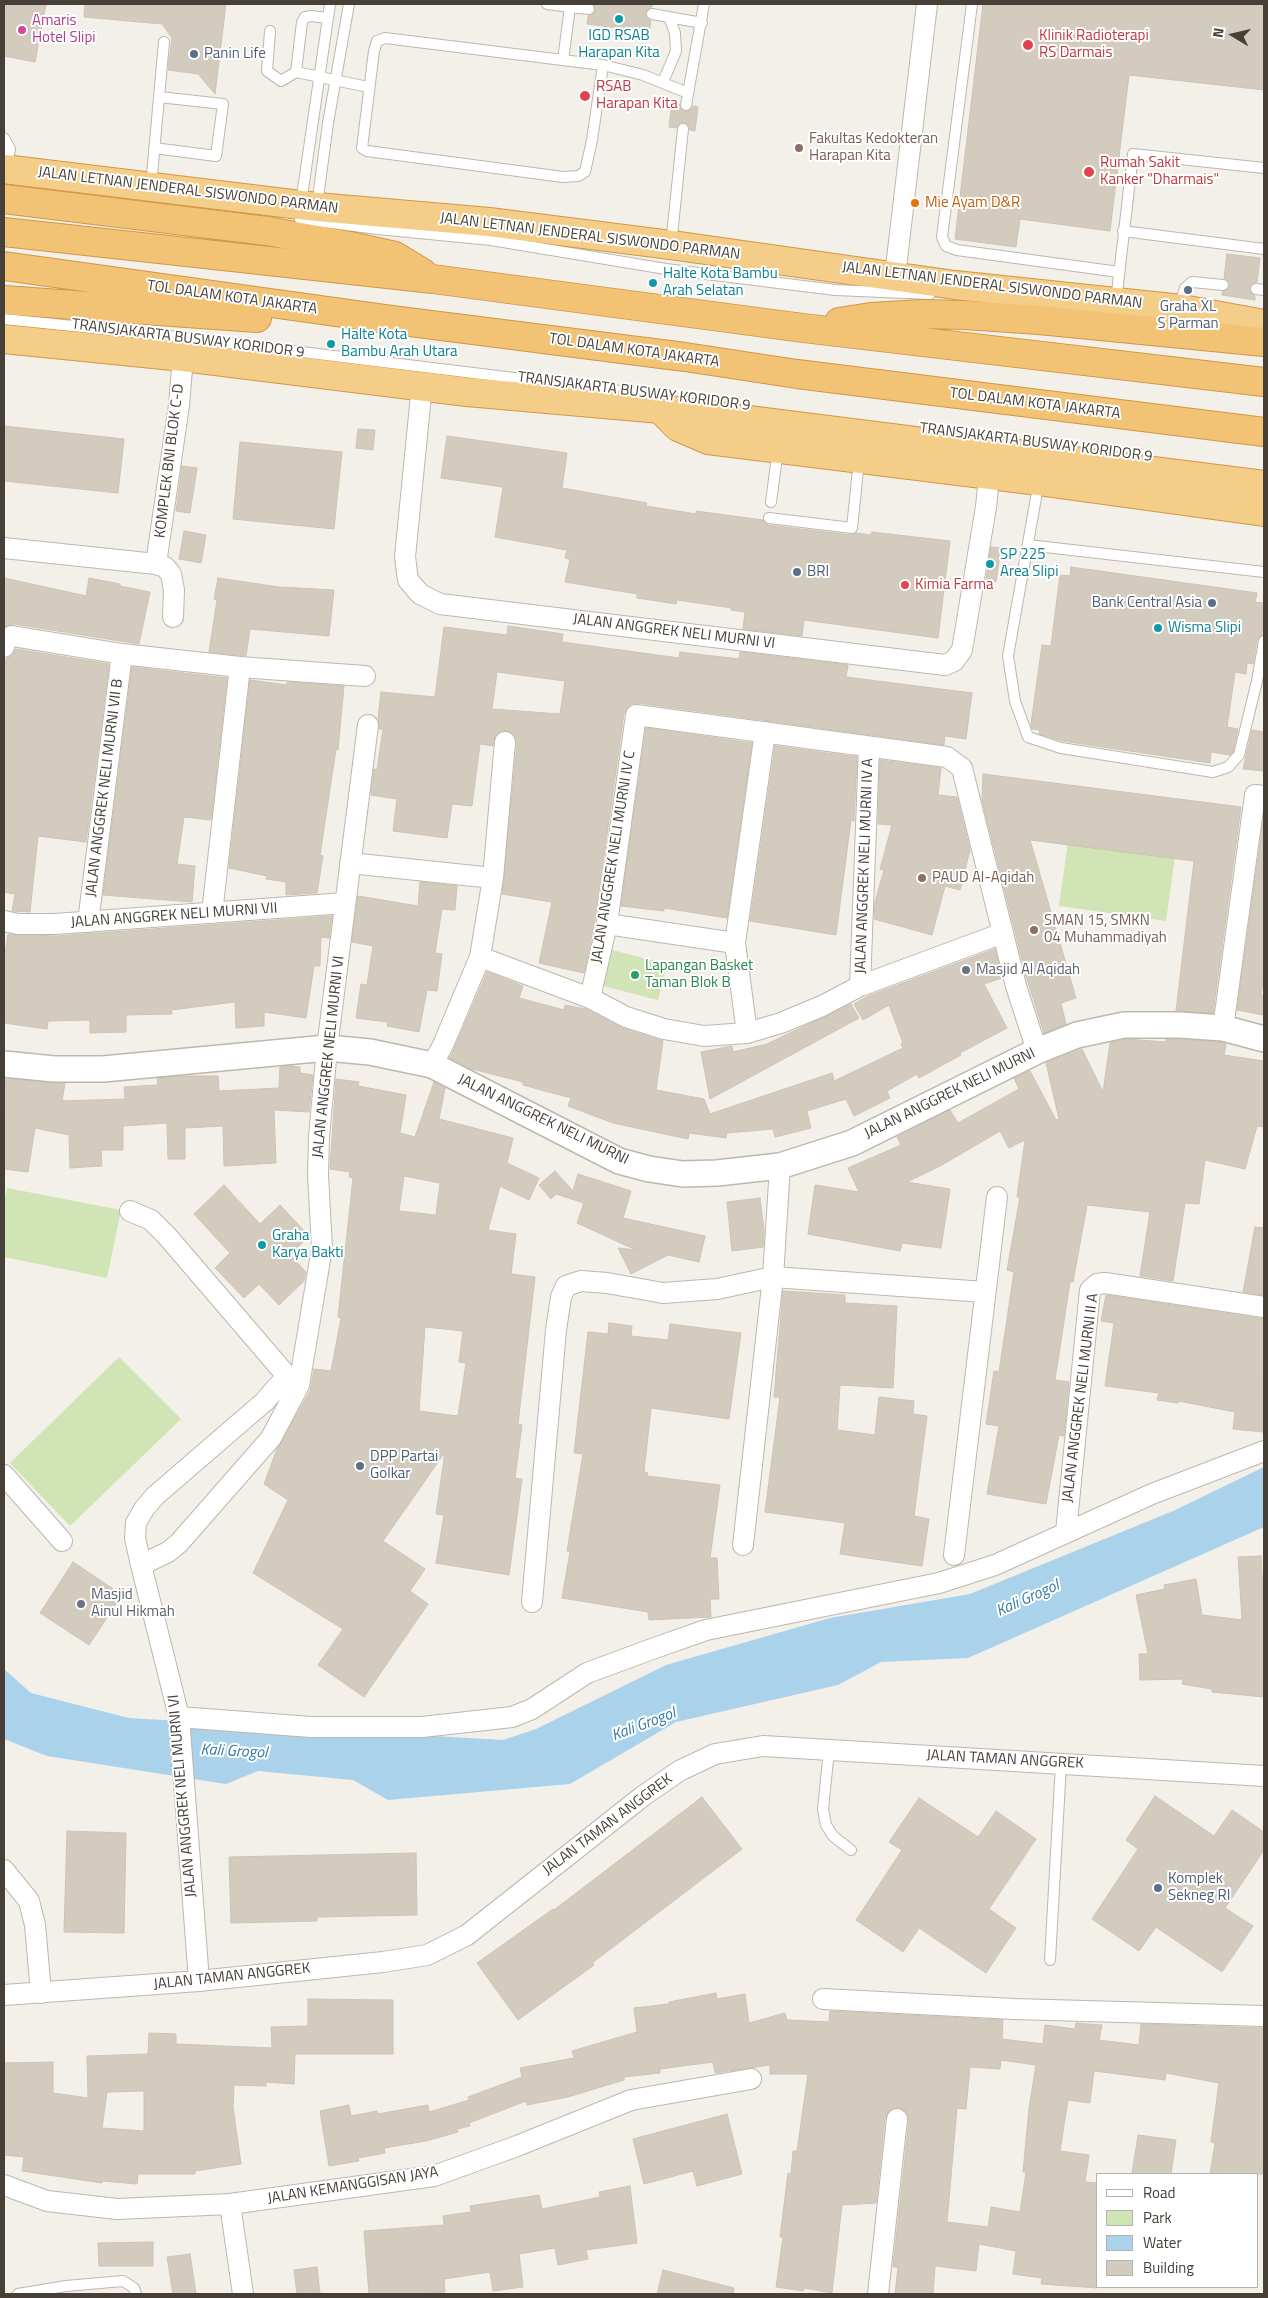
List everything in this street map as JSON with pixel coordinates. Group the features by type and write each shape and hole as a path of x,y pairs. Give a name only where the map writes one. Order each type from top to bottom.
{"highway":[{"name":"JALAN LETNAN JENDERAL SISWONDO PARMAN","path":"5,169 151,187 303,210 489,222 671,244 1198,320 1264,324"},
{"path":"4,199 267,231 350,246 395,256 433,279"},
{"path":"4,232 433,279 803,328 1264,382"},
{"name":"TOL DALAM KOTA JAKARTA","path":"4,266 393,320 685,357 797,374 1264,432"},
{"path":"4,300 282,321 393,320"},
{"path":"803,328 871,317 921,314 1039,320 1264,342"},
{"path":"4,339 422,385 467,392 666,403 1264,485"},
{"path":"666,403 678,427 708,440 1039,481 1264,512"},
{"path":"1164,498 1195,476"},
{"path":"1195,476 1225,508"}],"street":[{"path":"895,276 927,4"},
{"name":"KOMPLEK BNI BLOK C-D","path":"156,564 179,405 183,358"},
{"name":"JALAN ANGGREK NELI MURNI VI","path":"422,385 405,557 408,580 420,594 440,604 945,665 954,660 962,650 986,507 989,476"},
{"path":"4,548 156,564 165,568 171,574 174,590 173,617"},
{"path":"5,643 12,636 122,654 240,667 365,676"},
{"name":"JALAN ANGGREK NELI MURNI VII B","path":"88,922 122,654"},
{"path":"212,913 240,667"},
{"name":"JALAN ANGGREK NELI MURNI IV C","path":"590,998 607,924 636,715 764,732"},
{"name":"JALAN ANGGREK NELI MURNI VI","path":"199,1981 179,1718 141,1565 168,1552 179,1543 271,1438 293,1380 322,1248 318,1146 327,1048 368,725"},
{"path":"747,1033 735,943 764,732 946,757 962,768 1016,986 1037,1051"},
{"path":"432,1065 443,1045 480,957 493,878 505,742"},
{"name":"JALAN ANGGREK NELI MURNI IV A","path":"860,986 869,747"},
{"path":"1224,1028 1260,796"},
{"path":"350,863 493,878"},
{"name":"JALAN ANGGREK NELI MURNI VII","path":"4,921 18,924 54,924 345,903"},
{"path":"607,924 735,943"},
{"path":"480,957 590,998 626,1016 664,1029 704,1036 747,1033 781,1023 822,1006 860,986 1003,933"},
{"name":"JALAN ANGGREK NELI MURNI","path":"4,1064 54,1069 103,1069 327,1048 370,1052 432,1065 618,1161 649,1169 682,1174 718,1173 780,1166 852,1143 1037,1051 1077,1035 1124,1025 1180,1025 1224,1028 1264,1039"},
{"path":"743,1545 773,1277 780,1166"},
{"path":"954,1555 997,1197"},
{"path":"130,1211 151,1220 167,1236 293,1380 264,1402 154,1496 136,1522 135,1538 141,1565"},
{"path":"532,1602 556,1330 561,1297 566,1286 581,1282 607,1283 663,1292 717,1290 773,1277 986,1292"},
{"name":"JALAN ANGGREK NELI MURNI II A","path":"1066,1532 1090,1290 1097,1284 1105,1283 1264,1307"},
{"path":"179,1718 311,1727 368,1727 422,1726 512,1718 532,1709 587,1673 706,1630 939,1583 995,1565 1152,1494 1264,1451"},
{"path":"4,1475 62,1541"},
{"name":"JALAN TAMAN ANGGREK","path":"4,1995 199,1981 383,1962 427,1955 467,1935 643,1796 679,1771 715,1754 763,1746 1264,1776"},
{"path":"4,1870 29,1901 35,1925 41,1993"},
{"path":"823,1999 1014,2009 1264,2016"},
{"name":"JALAN KEMANGGISAN JAYA","path":"4,2185 47,2201 117,2209 230,2204 434,2176 517,2146 631,2100 751,2079"},
{"path":"878,2294 897,2119"},
{"path":"230,2204 243,2294"}],"lane":[{"path":"303,210 330,4"},
{"path":"303,210 336,79 349,4"},
{"path":"548,4 589,9"},
{"path":"686,105 704,4"},
{"path":"972,4 942,237 946,246 957,250 1119,272"},
{"path":"564,60 570,7"},
{"path":"652,14 702,23"},
{"path":"296,72 302,22 305,17 328,18"},
{"path":"663,82 676,51 675,33 669,17"},
{"path":"270,31 267,71 281,81 296,72 368,87"},
{"path":"603,65 592,140 585,172 578,176 563,177 367,151 362,148 361,142 374,51 377,41 385,38 603,65 663,82 688,93"},
{"path":"151,187 164,42"},
{"path":"154,148 216,156 224,104 159,97"},
{"path":"671,244 683,129"},
{"path":"4,138 10,149 5,169"},
{"path":"303,210 378,229 491,240 666,269 835,290 944,295 1116,307 1133,154 1264,168"},
{"path":"1123,231 1264,249"},
{"path":"1223,285 1192,282 1185,288 1182,298 1198,320 1264,336"},
{"name":"TRANSJAKARTA BUSWAY KORIDOR 9","path":"4,319 170,336 666,403"},
{"path":"771,502 778,449"},
{"path":"770,518 852,528 859,459"},
{"path":"1039,481 1008,656 1015,701 1028,737 1061,748 1213,772 1228,767 1238,755 1257,681 1264,640"},
{"path":"1028,546 1264,572"},
{"path":"829,1750 823,1809 826,1825 833,1836 852,1850"},
{"path":"1050,1960 1061,1764"},
{"path":"18,2294 67,2290 123,2281 134,2288 136,2294"}],"green space":[{"path":"1069,835 1176,850 1166,921 1059,906"},
{"name":"Lapangan Basket Taman Blok B","path":"612,950 667,964 658,1000 603,986"},
{"path":"7,1188 121,1210 107,1278 4,1257 4,1203"},
{"path":"119,1357 181,1419 70,1526 10,1463"}],"water":[{"name":"Kali Grogol","path":"1264,1467 1264,1527 968,1658 881,1662 838,1685 676,1722 570,1784 388,1800 353,1780 258,1771 226,1784 47,1756 4,1739 4,1669 31,1693 129,1718 503,1740 536,1729 666,1665 830,1618 970,1594 1173,1511"}],"building":[{"name":"Amaris Hotel Slipi","path":"4,4 46,4 35,62 4,56"},
{"name":"Panin Life","path":"85,4 226,4 215,94 198,74 168,70 172,38 162,24 84,17"},
{"name":"IGD RSAB Harapan Kita","path":"593,4 653,4 645,13 647,19 651,21 649,32 587,24 588,16 592,15 596,10"},
{"path":"983,4 1264,4 1264,90 1129,75 1110,231 1020,219 1016,247 955,239"},
{"path":"672,103 679,104 681,110 685,112 691,110 693,106 698,107 695,131 690,130 689,126 684,122 680,123 676,128 669,127"},
{"path":"1227,254 1260,258 1257,282 1253,283 1249,288 1250,292 1255,296 1255,300 1222,295 1222,292 1226,291 1230,286 1229,282 1224,278"},
{"path":"4,426 124,439 118,493 4,481"},
{"path":"358,429 375,430 373,450 356,448"},
{"path":"447,436 567,453 562,488 647,503 646,506 696,514 696,511 763,520 768,525 851,535 857,533 871,535 872,532 950,541 938,638 804,620 802,636 743,629 745,612 731,610 732,608 677,600 676,604 637,598 637,594 565,582 570,559 565,558 567,550 495,537 503,487 441,478"},
{"path":"240,442 342,452 334,529 233,519"},
{"path":"182,466 197,468 190,513 176,511"},
{"path":"184,531 206,535 201,563 179,559"},
{"path":"991,547 1001,548 996,582 986,580"},
{"path":"1071,567 1257,593 1255,602 1264,603 1262,635 1257,640 1253,664 1247,663 1246,674 1235,672 1227,727 1238,729 1233,752 1230,755 1211,752 1210,763 1063,741 1039,734 1040,730 1032,729 1031,724 1042,645 1051,646 1060,575 1070,576"},
{"path":"4,578 86,596 89,578 150,592 139,644 14,624 4,627"},
{"path":"218,578 279,587 334,590 329,636 250,629 246,656 209,652 217,600 214,599"},
{"path":"508,626 563,634 562,642 679,658 680,652 739,659 740,652 848,665 846,677 972,693 966,739 945,736 944,745 638,703 631,704 624,713 595,921 584,973 539,963 552,902 502,894 517,743 512,733 506,730 500,732 495,736 493,746 480,744 472,806 452,804 447,838 393,831 397,799 371,795 374,769 377,770 383,729 379,729 378,719 381,692 435,697 444,627 507,635","holes":["497,672 565,681 560,714 492,709"]},
{"path":"16,649 109,664 86,842 38,836 30,912 12,911 15,894 4,892 4,670 6,659 12,656"},
{"path":"132,667 227,678 211,820 184,817 177,864 195,866 192,902 103,895"},
{"path":"250,680 287,685 287,682 344,686 338,750 336,749 320,855 323,856 317,893 286,895 286,882 266,879 267,876 229,868"},
{"path":"646,728 752,743 727,918 664,908 664,911 621,906"},
{"path":"1252,730 1264,732 1264,771 1243,769"},
{"path":"775,746 857,757 854,821 851,820 836,935 750,921"},
{"path":"880,760 941,768 938,795 957,797 970,850 960,890 945,886 932,935 874,919 875,902 884,870 880,869 892,825 878,824"},
{"name":"SMAN 15, SMKN 04 Muhammadiyah","path":"983,774 1241,807 1213,1013 1176,1011 1194,861 1030,840 1076,998 1061,1003 1066,1024 1044,1033 1026,976 982,800"},
{"path":"1264,815 1264,976 1261,995 1264,996 1264,1015 1237,1010"},
{"path":"420,882 457,886 455,910 442,909 435,953 442,954 437,991 427,990 419,1032 387,1026 388,1022 356,1018 361,984 367,985 373,946 352,942 358,896 418,906"},
{"path":"332,916 329,938 321,937 320,966 314,966 306,1018 264,1012 264,1026 236,1028 235,1002 171,1010 172,1014 126,1015 126,1032 90,1033 90,1020 48,1021 47,1029 4,1023 4,960 8,934 56,936"},
{"path":"995,949 1002,978 984,984 1007,1028 919,1078 917,1074 887,1091 890,1098 854,1116 846,1099 807,1111 811,1128 775,1137 773,1129 727,1133 726,1138 689,1133 688,1139 613,1123 568,1106 571,1098 523,1085 523,1082 472,1069 450,1058 487,972 523,986 519,998 564,1010 565,1005 586,1009 622,1028 663,1041 656,1090 704,1099 710,1114 832,1073 834,1081 903,1048 901,1044 903,1043 889,1005 863,1020 854,1004 868,996"},
{"path":"851,1004 859,1018 710,1099 701,1052 732,1046 733,1052 767,1044"},
{"path":"1126,1039 1166,1042 1166,1039 1180,1039 1221,1042 1226,1044 1224,1055 1264,1061 1264,1127 1257,1126 1245,1169 1205,1160 1199,1204 1185,1203 1173,1281 1140,1276 1150,1212 1087,1205 1073,1282 1070,1282 1055,1380 1069,1382 1064,1436 1059,1435 1046,1504 987,1494 999,1426 986,1424 994,1371 999,1372 1014,1272 1007,1270 1020,1197 1017,1197 1025,1140 1009,1148 1000,1131 942,1165 907,1182 950,1189 941,1248 902,1243 900,1251 808,1234 815,1185 859,1192 848,1168 901,1145 897,1137 950,1110 958,1123 1019,1089 1014,1078 1030,1071 1056,1120 1059,1119 1046,1063 1082,1049 1103,1092 1110,1043"},
{"path":"280,1067 300,1067 300,1073 313,1075 309,1112 274,1110 276,1163 224,1166 223,1126 185,1128 185,1159 168,1159 167,1123 123,1126 123,1150 101,1150 102,1166 70,1168 69,1135 35,1128 28,1172 4,1169 5,1079 65,1083 62,1101 125,1099 124,1087 158,1085 157,1078 179,1076 218,1076 219,1091 279,1088"},
{"path":"336,1079 359,1082 358,1086 406,1095 400,1133 415,1137 434,1082 445,1088 439,1119 513,1138 507,1163 539,1178 529,1200 500,1186 488,1230 516,1234 511,1274 535,1277 518,1424 522,1425 515,1478 522,1479 509,1575 436,1563 444,1515 436,1514 445,1452 383,1541 425,1569 410,1591 428,1604 364,1697 318,1665 343,1629 253,1573 288,1500 264,1484 277,1449 310,1391 314,1369 331,1371 341,1318 338,1317 353,1178 349,1177 350,1172 330,1169","holes":["404,1176 440,1183 436,1215 399,1211","425,1327 463,1331 459,1362 466,1363 458,1416 419,1411"]},
{"path":"555,1171 573,1191 578,1174 631,1191 623,1218 705,1236 699,1262 668,1255 631,1274 618,1248 636,1250 577,1223 584,1203 556,1194 551,1199 539,1185"},
{"name":"Graha Karya Bakti","path":"224,1185 260,1224 280,1205 309,1236 290,1255 306,1272 304,1281 279,1305 259,1284 244,1298 215,1268 230,1253 194,1214"},
{"path":"760,1198 764,1231 763,1247 732,1251 727,1202"},
{"path":"1255,1227 1264,1228 1264,1295 1243,1292"},
{"path":"783,1291 845,1295 845,1303 897,1306 893,1388 840,1385 837,1430 875,1435 879,1397 914,1401 913,1414 927,1416 914,1516 929,1519 922,1566 840,1554 845,1523 765,1512 780,1397 774,1397"},
{"path":"1106,1295 1264,1319 1263,1432 1233,1429 1235,1412 1179,1401 1178,1403 1157,1400 1159,1393 1105,1386 1114,1323 1101,1321"},
{"path":"609,1323 632,1326 631,1336 668,1340 670,1324 741,1333 729,1419 651,1408 644,1472 648,1473 647,1476 720,1485 710,1558 717,1558 719,1599 710,1599 711,1617 649,1620 648,1612 562,1598 570,1552 567,1551 583,1454 574,1453 588,1332 608,1334"},
{"path":"1261,1556 1264,1613 1264,1697 1212,1692 1212,1689 1182,1684 1183,1679 1140,1680 1139,1654 1148,1654 1136,1595 1165,1589 1164,1585 1196,1579 1202,1615 1242,1620 1238,1557"},
{"name":"Masjid Ainul Hikmah","path":"73,1562 122,1595 89,1645 40,1613"},
{"path":"1155,1796 1214,1836 1232,1810 1264,1832 1264,1850 1225,1908 1253,1926 1222,1972 1156,1927 1139,1951 1092,1919 1138,1849 1126,1840"},
{"path":"702,1797 742,1849 592,1963 594,1965 518,2020 477,1963 554,1910"},
{"path":"919,1798 978,1837 996,1811 1036,1839 989,1909 1016,1928 986,1973 919,1928 903,1952 856,1920 902,1850 889,1842"},
{"path":"67,1831 126,1833 124,1933 64,1932"},
{"path":"416,1853 417,1915 317,1917 317,1921 231,1923 229,1857"},
{"path":"716,1993 717,1999 745,1994 749,2023 785,2013 787,2020 829,2022 830,2011 1003,2020 1002,2039 1043,2044 1045,2025 1075,2029 1076,2023 1102,2025 1099,2040 1139,2045 1141,2024 1264,2028 1264,2174 1210,2173 1215,2143 1211,2142 1219,2083 1166,2073 1165,2080 1094,2071 1090,2103 1068,2100 1060,2151 1089,2155 1085,2182 1096,2183 1096,2288 1041,2284 1042,2278 1013,2274 1016,2251 979,2244 976,2271 935,2266 933,2294 895,2294 898,2267 893,2267 909,2120 904,2110 898,2107 888,2112 885,2118 876,2203 842,2205 832,2293 804,2288 803,2291 776,2287 783,2237 780,2237 788,2173 791,2174 793,2151 797,2151 808,2074 770,2074 770,2065 715,2073 713,2062 660,2069 660,2073 624,2077 624,2080 568,2097 527,2105 526,2101 469,2123 470,2126 457,2129 458,2132 426,2141 384,2148 385,2153 358,2158 359,2161 329,2166 320,2111 349,2105 351,2116 377,2111 378,2114 428,2105 429,2112 469,2100 468,2097 522,2077 520,2068 574,2058 572,2051 637,2032 634,2008 669,2004 669,2002","holes":["1001,2060 1036,2065 1029,2108 1023,2172 1026,2172 1020,2212 991,2207 988,2227 947,2222 957,2108 966,2109 970,2067 1000,2069"]},
{"path":"308,1999 393,2000 393,2054 295,2054 294,2084 266,2082 266,2086 234,2085 233,2107 241,2164 195,2171 195,2174 138,2174 137,2184 102,2181 102,2183 22,2171 24,2157 4,2155 4,2063 53,2062 53,2093 88,2098 87,2056 148,2054 149,2033 176,2034 176,2044 272,2048 271,2027 308,2026","holes":["144,2091 144,2131 102,2128 107,2092"]},
{"path":"727,2114 742,2174 697,2186 693,2171 644,2184 633,2139"},
{"path":"1138,2135 1176,2140 1171,2173 1132,2173"},
{"path":"630,2186 637,2243 586,2250 588,2259 558,2265 555,2248 519,2254 523,2287 493,2291 490,2272 444,2279 445,2292 369,2294 364,2231 444,2225 443,2216 471,2212 470,2206 539,2195 542,2209 600,2197 599,2192"},
{"path":"153,2242 153,2266 99,2266 98,2243"},
{"path":"190,2254 196,2294 173,2294 167,2257"},
{"path":"317,2267 320,2294 297,2294 294,2270"},
{"path":"663,2270 734,2288 733,2294 657,2294"}],"place":[{"name":"IGD RSAB Harapan Kita","path":"619,19"},
{"name":"Amaris Hotel Slipi","path":"22,30"},
{"name":"Klinik Radioterapi RS Darmais","path":"1028,45"},
{"name":"Panin Life","path":"194,54"},
{"name":"RSAB Harapan Kita","path":"585,96"},
{"name":"Fakultas Kedokteran Harapan Kita","path":"799,148"},
{"name":"Rumah Sakit Kanker \"Dharmais\"","path":"1089,172"},
{"name":"Mie Ayam D&R","path":"915,203"},
{"name":"Halte Kota Bambu Arah Selatan","path":"653,283"},
{"name":"Graha XL S Parman","path":"1188,290"},
{"name":"Halte Kota Bambu Arah Utara","path":"331,344"},
{"name":"SP 225 Area Slipi","path":"990,564"},
{"name":"BRI","path":"797,572"},
{"name":"Kimia Farma","path":"905,585"},
{"name":"Bank Central Asia","path":"1212,603"},
{"name":"Wisma Slipi","path":"1158,628"},
{"name":"PAUD Al-Aqidah","path":"922,878"},
{"name":"SMAN 15, SMKN 04 Muhammadiyah","path":"1034,930"},
{"name":"Masjid Al Aqidah","path":"966,970"},
{"name":"Lapangan Basket Taman Blok B","path":"635,975"},
{"name":"Graha Karya Bakti","path":"262,1245"},
{"name":"DPP Partai Golkar","path":"360,1466"},
{"name":"Masjid Ainul Hikmah","path":"81,1604"},
{"name":"Komplek Sekneg RI","path":"1158,1888"}]}
